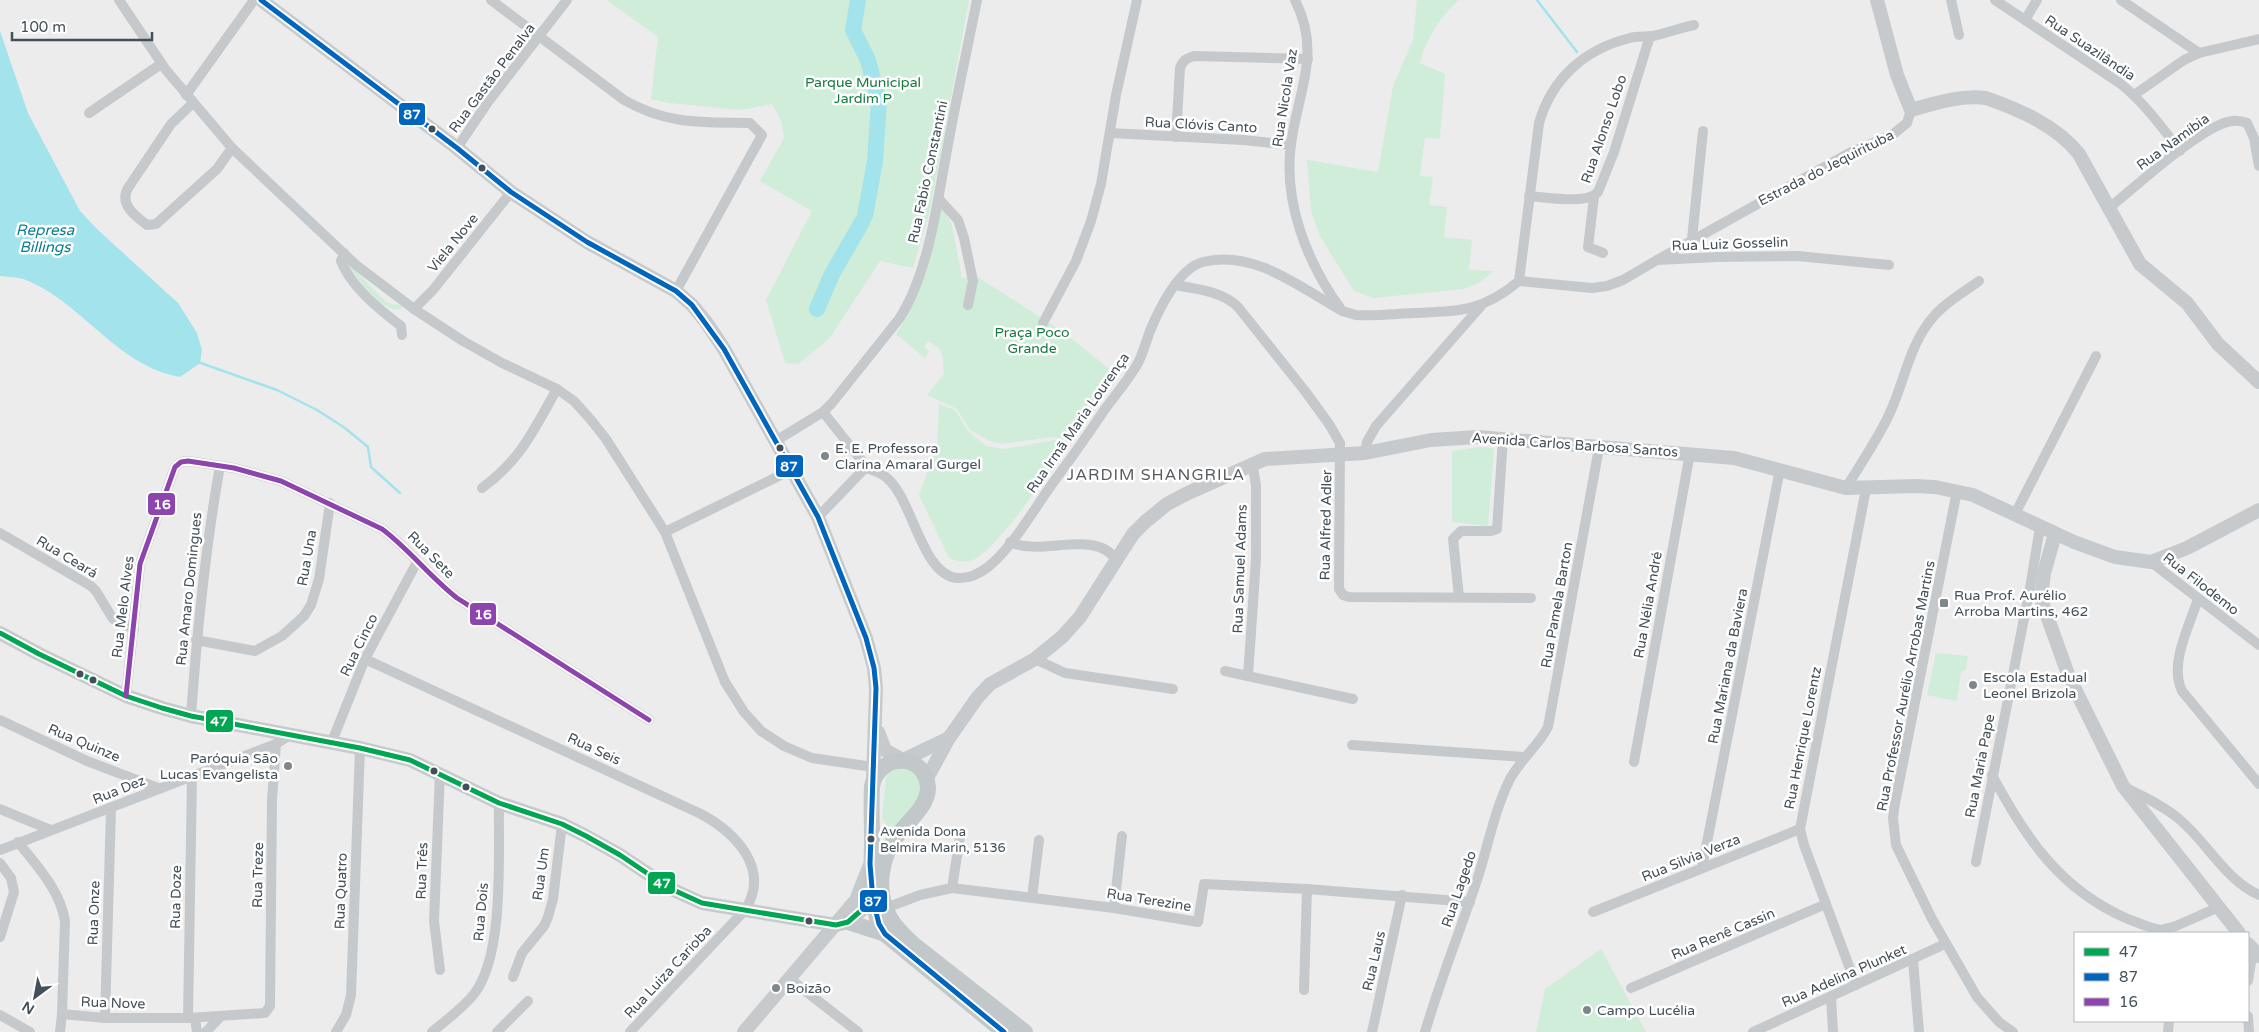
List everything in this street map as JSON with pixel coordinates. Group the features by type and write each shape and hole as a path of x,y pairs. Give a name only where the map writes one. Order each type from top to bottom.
{"main road":[{"path":"260,0 457,148 510,192 587,242 676,291 692,305 724,349 774,442 818,516 866,638 874,668 876,726 870,864 861,892 842,923 744,1032"},
{"path":"1881,1 1897,75 1911,110 1958,99 1986,98 2045,124 2068,140 2079,154 2140,264 2187,303 2218,344 2259,382"},
{"name":"Avenida Carlos Barbosa Santos","path":"926,780 949,738 976,698 990,684 1035,658 1062,637 1080,617 1133,534 1168,504 1252,463 1283,457 1365,453 1447,438 1503,438 1599,448 1690,453 1734,458 1846,488 1866,489 1915,486 1958,491 1974,495 2055,534 2115,556 2151,562"},
{"path":"2151,562 2187,548 2259,510"},
{"path":"2055,534 2044,573 2041,599 2069,677 2123,786 2238,932"},
{"path":"0,633 126,696 191,716 288,736 360,748 410,760 499,803 562,824 607,847 669,888 702,903 842,923 885,934"},
{"path":"876,726 885,750 916,765 926,780 928,789 926,799 898,834 883,863 879,924 885,934 1004,1032"},
{"path":"873,773 891,762 903,760 949,738"},
{"path":"872,821 882,833 898,834"},
{"path":"870,864 881,902 899,931 1025,1032"},
{"path":"842,923 881,902"}],"street":[{"path":"119,0 161,64 232,148 344,253 414,309 463,341 502,363 557,389 574,401 606,439 665,532 725,682 744,712 761,731 784,746 812,758 873,773"},
{"path":"232,148 217,169 156,224 147,225 128,208 125,198 128,188 190,99 254,0"},
{"path":"491,0 539,38 624,100 640,109 658,116 680,121 750,123 762,135 676,291"},
{"name":"Rua Gastão Penalva","path":"457,148 488,102 567,0"},
{"name":"Rua Fabio Constantini","path":"774,442 823,412 852,380 904,312 915,288 939,199 948,143 977,0"},
{"path":"1043,323 1083,245 1100,184 1137,0"},
{"name":"Rua Nicola Vaz","path":"1294,0 1305,26 1308,40 1308,60 1291,145 1290,181 1294,211 1312,258 1342,311"},
{"path":"1951,0 1959,35"},
{"name":"Rua Suazilândia","path":"1995,0 2121,84 2134,95 2180,151"},
{"path":"2025,20 2037,0"},
{"path":"2121,0 2199,53"},
{"path":"1519,281 1539,123 1547,98 1558,82 1585,58 1610,44 1632,37 1655,35 1694,25"},
{"name":"Rua Alonso Lobo","path":"1529,196 1581,200 1594,197 1606,174 1655,35"},
{"path":"2134,95 2184,60 2199,53 2259,39"},
{"path":"1176,137 1180,68 1183,61 1187,58 1194,56 1308,60"},
{"path":"89,113 161,64"},
{"name":"Estrada do Jequirituba","path":"1657,260 1851,152 1892,135 1907,123 1911,110"},
{"name":"Rua Namíbia","path":"2108,209 2180,151 2213,128 2232,121 2240,120 2247,123 2256,136 2259,166"},
{"path":"1692,239 1703,131"},
{"name":"Rua Clóvis Canto","path":"1110,133 1243,140 1291,145"},
{"name":"Viela Nove","path":"414,309 433,290 510,192"},
{"path":"1594,197 1588,247 1603,253"},
{"path":"939,199 958,220 964,238 973,281 968,305"},
{"path":"344,253 342,265 373,304 401,326 402,334"},
{"name":"Rua Luiz Gosselin","path":"1519,281 1592,288 1607,286 1623,280 1657,260 1798,256 1889,264"},
{"name":"Rua Irmã Maria Lourença","path":"864,468 884,475 895,487 908,508 931,560 945,574 958,578 972,576 990,566 1010,542 1132,373 1140,358 1156,316 1185,271 1196,264 1229,259 1259,266 1342,311 1365,316 1461,311 1482,305 1519,281"},
{"path":"1846,488 1887,419 1922,332 1933,316 1946,304 1979,281"},
{"name":"Rua Alfred Adler","path":"1175,285 1217,294 1227,298 1238,307 1329,424 1340,443 1339,590 1342,595 1349,597 1459,597"},
{"path":"1365,453 1367,442 1376,426 1482,305"},
{"path":"2015,514 2096,356"},
{"path":"482,488 503,472 520,453 557,389"},
{"path":"818,516 864,468 862,461 823,412"},
{"path":"1503,438 1497,529 1491,531 1461,531 1453,539 1459,597 1531,598"},
{"name":"Rua Pamela Barton","path":"1524,757 1542,738 1552,713 1599,448"},
{"name":"Rua Nélia André","path":"1634,762 1690,453"},
{"name":"Rua Sete","path":"175,467 181,462 220,466 281,481 382,529 395,539 439,584 457,598 649,720"},
{"name":"Rua Samuel Adams","path":"1248,676 1256,559 1256,499 1252,463"},
{"name":"Rua Amaro Domingues","path":"191,716 196,640 207,543 220,466"},
{"name":"Rua Melo Alves","path":"126,696 140,564 175,467"},
{"name":"Rua Mariana da Baviera","path":"1702,868 1780,469"},
{"path":"665,532 791,470"},
{"name":"Rua Henrique Lorentz","path":"1856,985 1804,845 1800,828 1866,489"},
{"name":"Rua Professor Aurélio Arrobas Martins","path":"1958,491 1893,818 1896,844 1902,861 1945,944 1976,997 2011,1032"},
{"name":"Rua Una","path":"196,640 255,651 282,636 304,616 311,605 319,579 330,503"},
{"name":"Rua Maria Pape","path":"1976,862 2027,604 2040,528"},
{"name":"Rua Ceará","path":"0,532 91,586 96,591 112,620 134,629"},
{"path":"1010,542 1032,546 1093,545 1106,550 1116,560"},
{"name":"Rua Cinco","path":"331,744 365,659 417,562"},
{"name":"Rua Filodemo","path":"2151,562 2259,645"},
{"path":"2027,604 2041,599"},
{"path":"2198,599 2179,660 2177,682 2182,691 2259,784"},
{"path":"1035,658 1065,673 1173,689"},
{"name":"Rua Seis","path":"365,659 720,824 745,850 751,865 754,891 745,910"},
{"path":"1225,671 1353,698"},
{"name":"Rua Quinze","path":"0,720 87,761 158,788"},
{"path":"276,744 288,736"},
{"name":"Rua Dez","path":"0,850 111,809 158,788 276,744"},
{"name":"Rua Treze","path":"260,1014 267,1012 270,1006 272,800 276,744"},
{"path":"1352,745 1448,750 1524,757"},
{"name":"Rua Quatro","path":"336,1032 346,1015 352,995 360,748"},
{"name":"Rua Lagedo","path":"1425,1032 1470,902 1501,800 1511,778 1524,757"},
{"name":"Rua Três","path":"440,773 434,921 440,970"},
{"path":"1992,775 2022,830 2060,872 2097,904 2161,932 2219,907"},
{"name":"Rua Doze","path":"192,776 191,1018 197,1032"},
{"path":"2123,786 2179,818 2230,874 2243,886 2259,895"},
{"name":"Rua Dois","path":"432,1032 474,994 486,968 495,931 497,911 499,803"},
{"path":"0,809 51,830"},
{"name":"Rua Onze","path":"105,1018 111,809"},
{"name":"Rua Um","path":"513,976 522,953 544,926 548,916 553,899 562,824"},
{"name":"Rua Silvia Verza","path":"1593,912 1800,828"},
{"path":"1114,908 1122,836"},
{"path":"952,888 960,837"},
{"path":"1032,898 1039,840"},
{"name":"Rua Nove","path":"18,842 58,895 62,906 65,931 62,1014 105,1018 191,1018 260,1014"},
{"path":"0,863 11,878 14,892 0,937"},
{"name":"Rua Terezine","path":"881,902 952,888 1114,908 1198,922 1204,884 1307,889 1470,902"},
{"path":"1304,990 1307,889"},
{"name":"Rua Laus","path":"1372,1032 1402,896"},
{"name":"Rua Renê Cassin","path":"1630,988 1826,904"},
{"name":"Rua Luiza Carioba","path":"630,1032 745,910"},
{"name":"Rua Adelina Plunket","path":"1753,1032 1945,944"},
{"path":"2249,975 2253,950"},
{"path":"1913,960 1920,1032"},
{"path":"790,979 858,1032"},
{"path":"1831,997 1833,1032"},
{"path":"497,1032 528,1001"},
{"path":"60,1032 62,1014"},
{"path":"0,1015 30,1032"},
{"path":"206,1032 221,1016"}],"green space":[{"name":"Parque Municipal Jardim P","path":"607,0 969,0 930,211 913,268 880,261 829,339 798,364 785,363 766,300 812,211 760,181 784,138 781,120 772,104 740,110 670,103 651,99 658,37"},
{"path":"1417,0 1459,0 1445,14 1435,28 1426,45 1420,63 1445,74 1440,139 1425,138 1420,176 1433,177 1429,205 1447,207 1444,237 1472,240 1469,270 1494,271 1480,282 1463,289 1374,298 1354,291 1320,236 1311,211 1307,160 1378,172 1393,86 1413,40"},
{"name":"Praça Poco Grande","path":"940,209 944,210 952,225 962,278 976,276 1062,331 1118,376 1065,442 1064,439 1053,437 1001,444 990,441 970,430 957,409 927,395 944,374 942,354 938,348 928,341 924,347 929,351 925,358 896,334 907,316"},
{"path":"348,266 352,267 384,300 391,304 401,305 401,309 394,309 379,301"},
{"path":"939,404 955,410 968,431 986,446 1004,449 1055,440 1064,444 1038,488 997,540 985,552 975,559 968,561 949,558 919,495 937,446"},
{"path":"1479,447 1494,448 1488,526 1452,522 1452,451"},
{"path":"1936,653 1968,656 1966,669 1961,672 1957,701 1927,695"},
{"path":"907,764 926,788 897,826 888,827 882,818 887,774"},
{"name":"Campo Lucélia","path":"1601,949 1646,1032 1536,1032 1545,989"}],"water":[{"name":"Represa Billings","path":"0,31 28,113 80,211 98,230 178,303 197,333 202,350 200,363 180,377 158,371 137,360 46,290 23,279 0,276"}],"waterway":[{"path":"858,0 853,30 868,60 879,102 875,161 865,216"},
{"path":"1537,0 1577,52"},
{"path":"817,309 832,274 862,222"},
{"path":"198,362 277,390 317,410 345,428 368,447 371,467 400,493"}],"transit line":[{"name":"87","path":"261,0 457,148 511,192 587,242 676,291 692,305 724,349 818,517 866,638 874,668 876,688 870,864 873,900 879,924 885,934 1004,1032"},
{"name":"16","path":"126,696 140,564 175,467 181,462 188,461 234,468 281,481 382,529 457,598 649,720"},
{"name":"47","path":"0,633 126,696 162,708 191,716 360,748 410,760 499,803 562,824 620,855 669,888 702,903 836,925 848,922 873,900 884,897"}],"place":[{"name":"E. E. Professora Clarina Amaral Gurgel","path":"825,456"},
{"name":"Rua Prof. Aurélio Arroba Martins, 462","path":"1944,603"},
{"name":"Escola Estadual Leonel Brizola","path":"1973,685"},
{"name":"Paróquia São Lucas Evangelista","path":"288,766"},
{"name":"Avenida Dona Belmira Marin, 5136","path":"871,839"},
{"name":"Boizão","path":"776,988"},
{"name":"Campo Lucélia","path":"1587,1010"}],"district":[{"name":"JARDIM SHANGRILA","path":"1156,475"}]}
